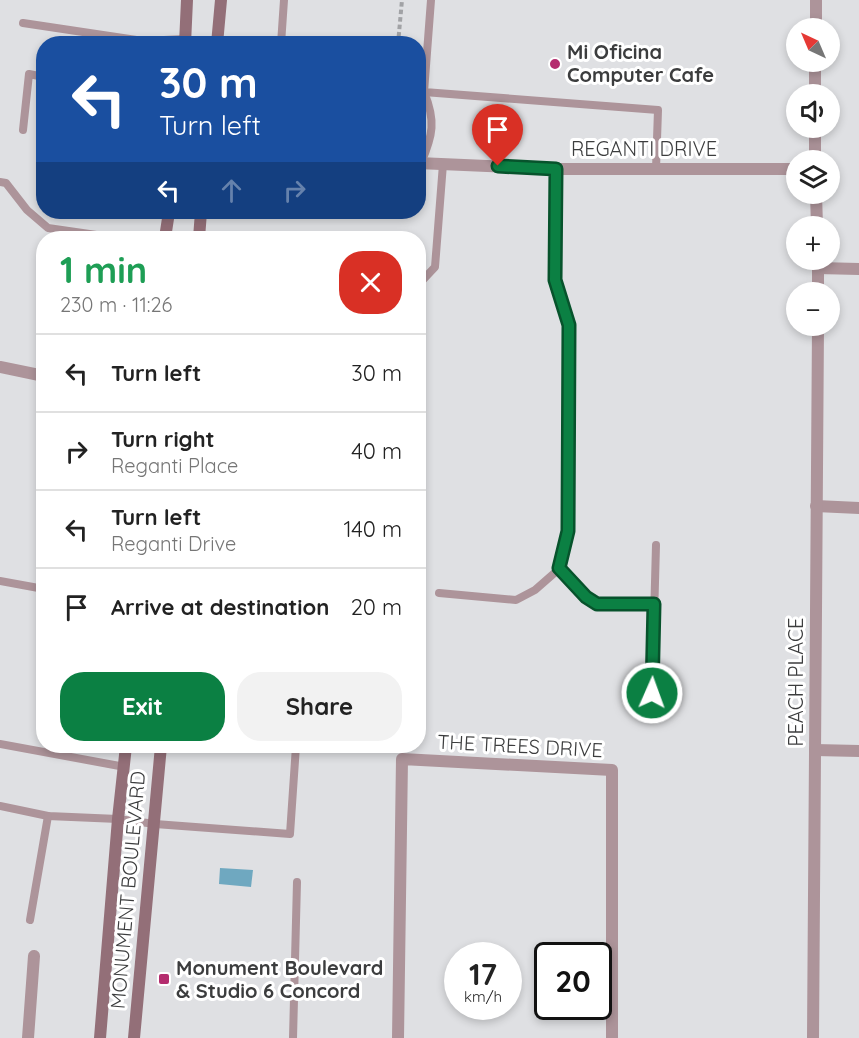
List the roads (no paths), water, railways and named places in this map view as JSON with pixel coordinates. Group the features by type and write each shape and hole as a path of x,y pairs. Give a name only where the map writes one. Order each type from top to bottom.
{"main road":[{"path":"185,36 187,0"},
{"path":"218,36 221,0"},
{"name":"MONUMENT BOULEVARD","path":"100,1038 125,753"},
{"name":"MONUMENT BOULEVARD","path":"134,1038 160,753"}],"street":[{"path":"816,0 816,18"},
{"name":"REGANTI DRIVE","path":"426,162 556,169 786,169"},
{"path":"556,169 555,280 569,325 568,531 559,568"},
{"path":"840,267 859,269"},
{"name":"PEACH PLACE","path":"813,1038 818,336"},
{"path":"0,367 36,374"},
{"path":"816,506 859,508"},
{"path":"815,750 859,751"},
{"name":"THE TREES DRIVE","path":"398,1038 402,759 612,771 612,1038"},
{"path":"28,1038 34,956"}],"lane":[{"path":"281,36 284,0"},
{"path":"426,48 431,0"},
{"path":"22,23 115,36"},
{"path":"22,130 29,74 36,75"},
{"path":"426,96 658,110 657,169"},
{"path":"426,103 431,110 431,139 426,148"},
{"path":"426,277 435,267 442,164"},
{"path":"0,182 6,183 36,218"},
{"path":"38,219 48,228 69,231"},
{"path":"652,693 656,544"},
{"path":"439,593 516,600 535,590 559,568 586,597 597,604 654,604"},
{"path":"0,581 36,588"},
{"path":"0,744 36,750"},
{"path":"51,753 124,766"},
{"path":"0,807 48,816 118,819 290,834 296,753"},
{"path":"30,921 48,816"},
{"path":"293,1038 297,882"}],"water":[{"path":"220,868 253,870 251,887 219,884"}],"place":[{"name":"Mi Oficina Computer Cafe","path":"555,64"},
{"name":"Monument Boulevard & Studio 6 Concord","path":"164,979"}]}
